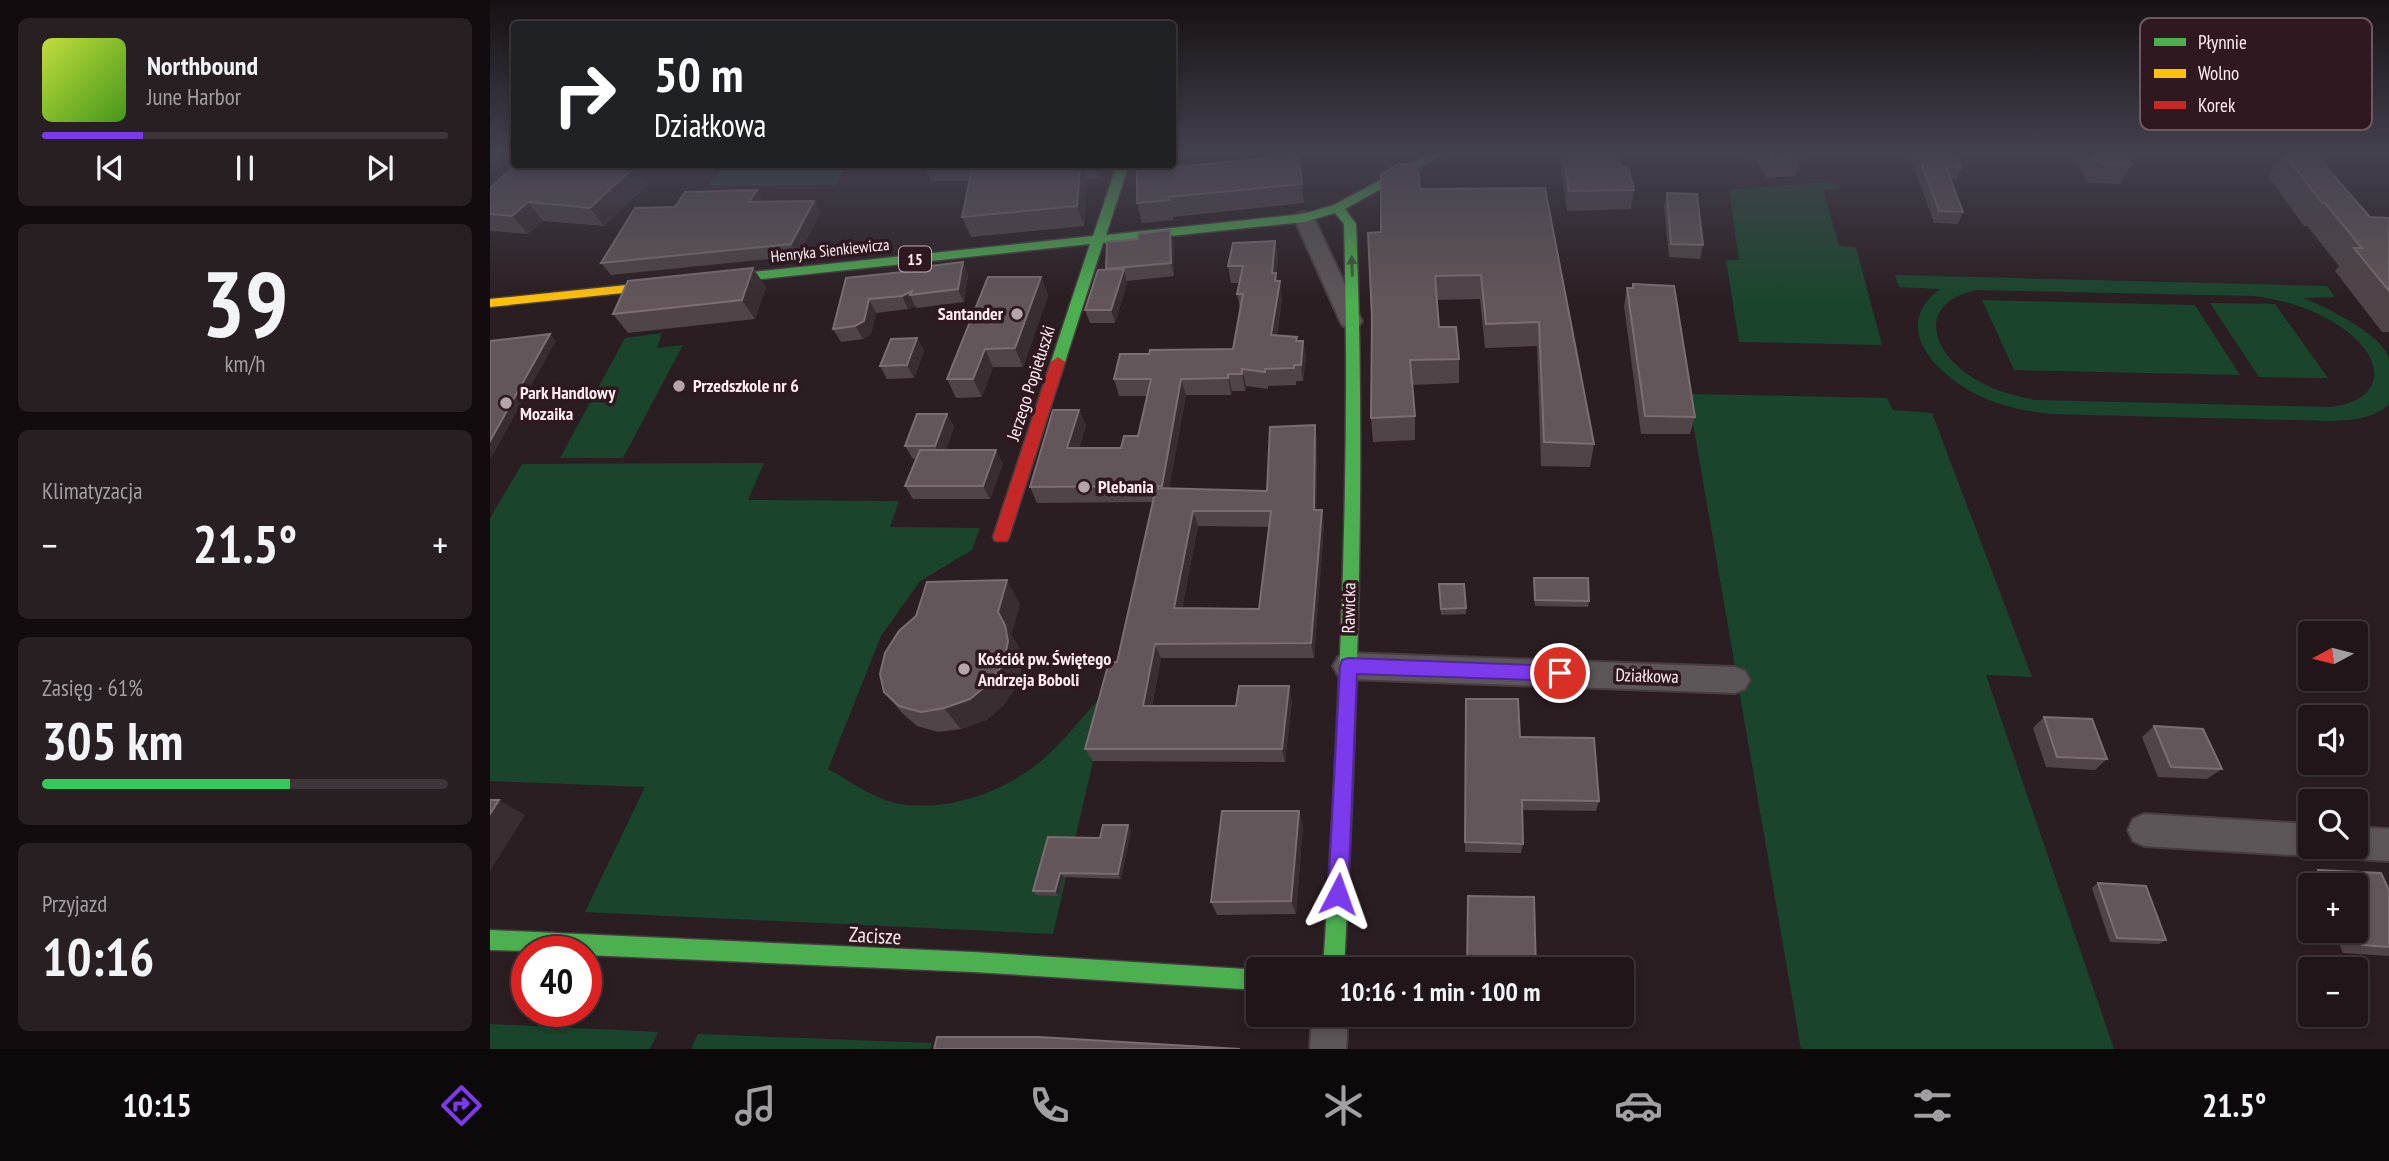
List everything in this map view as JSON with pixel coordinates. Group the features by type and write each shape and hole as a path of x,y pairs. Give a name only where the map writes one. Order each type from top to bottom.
{"street":[{"name":"Jerzego Popiełuszki","path":"1001,537 1111,202"},
{"name":"15","path":"1338,208 1349,202"},
{"name":"Henryka Sienkiewicza","path":"490,303 1304,218 1338,208"},
{"name":"Rawicka","path":"1334,957 1345,778 1354,329 1350,224 1338,208"},
{"name":"Rawicka","path":"1304,218 1354,329"},
{"name":"Działkowa","path":"1348,666 1735,680"},
{"path":"2144,830 2298,839"},
{"path":"2368,844 2389,845"},
{"name":"Zacisze","path":"490,940 973,962 1246,978"},
{"path":"1328,1049 1329,1027"}],"green space":[{"path":"1731,202 1827,202 1839,246 1856,247 1882,345 1739,342 1726,260 1739,260"},
{"path":"1895,275 2327,286 2335,297 2304,298 2352,323 2385,350 2389,359 2389,404 2369,416 2332,421 2050,414 2020,409 1981,397 1957,383 1932,360 1918,332 1919,317 1926,303 1940,289 1899,287","holes":["1977,290 2254,296 2299,306 2341,327 2366,351 2374,376 2371,387 2363,396 2349,403 2330,407 2036,400 2005,393 1975,379 1948,356 1936,330 1938,317 1944,306 1957,296"]},
{"path":"1982,300 2195,305 2240,375 2014,370"},
{"path":"2210,303 2275,304 2328,378 2259,377"},
{"path":"662,333 657,348 683,345 623,458 560,458 625,338"},
{"path":"1688,394 1887,398 1893,410 1932,413 2032,677 1986,675 2114,1049 1801,1049"},
{"path":"764,463 748,500 899,501 890,527 980,528 972,550 920,581 881,636 828,769 872,794 900,804 941,804 982,795 1037,765 1110,688 1053,934 585,912 645,787 490,781 490,518 522,464"},
{"path":"490,1024 658,1032 650,1049 490,1049"},
{"path":"698,1034 932,1043 930,1049 691,1049"}],"building":[{"path":"490,202 596,202 590,208 528,202 512,216 490,214"},
{"path":"678,202 813,202 791,244 601,263 635,208 675,207"},
{"path":"965,202 1077,202 1077,206 962,217"},
{"path":"1381,202 1548,202 1594,444 1544,442 1539,322 1486,324 1481,275 1435,276 1439,327 1456,327 1459,359 1410,360 1415,416 1371,418 1372,317 1368,233 1381,232"},
{"path":"1668,202 1698,202 1703,245 1671,244"},
{"path":"1936,202 1959,202 1963,212 1939,211"},
{"path":"2357,202 2370,217 2389,218 2389,291 2354,248 2362,248 2325,203 2322,203"},
{"path":"1170,230 1171,263 1106,269 1107,242 1138,239 1138,234"},
{"path":"1275,241 1272,273 1276,273 1275,281 1280,281 1271,335 1297,337 1296,341 1303,341 1301,365 1294,365 1294,368 1265,369 1265,372 1242,369 1242,374 1228,374 1228,378 1181,379 1162,486 1030,487 1053,410 1079,410 1067,448 1121,448 1124,436 1138,436 1151,379 1114,379 1120,354 1149,354 1150,350 1233,349 1243,294 1237,294 1243,266 1228,266 1233,243"},
{"path":"963,262 958,289 910,295 912,291 902,296 869,299 864,321 855,326 833,329 846,278 931,269 931,266"},
{"path":"753,268 742,300 613,314 628,281"},
{"path":"1124,269 1111,310 1085,310 1098,270"},
{"path":"988,277 1041,277 1015,348 985,349 973,379 947,379"},
{"path":"1633,284 1674,286 1695,417 1645,416 1627,288 1633,288"},
{"name":"Park Handlowy Mozaika","path":"550,334 490,441 490,341"},
{"path":"917,338 907,365 880,366 891,339"},
{"path":"917,414 947,414 935,446 905,446"},
{"path":"1315,425 1314,510 1322,510 1311,643 1155,644 1143,706 1236,706 1239,686 1289,686 1282,749 1085,749 1109,662 1117,662 1156,488 1267,491 1270,427","holes":["1193,511 1271,511 1259,609 1174,608"]},
{"path":"920,450 996,450 983,486 905,486"},
{"path":"1534,578 1588,578 1589,601 1535,600"},
{"name":"Kościół pw. Świętego Andrzeja Boboli","path":"1007,580 998,612 1005,625 1008,641 1004,663 988,684 970,699 921,712 899,706 884,692 880,674 885,653 899,631 916,616 927,582"},
{"path":"1439,584 1464,584 1466,608 1441,609"},
{"path":"1466,699 1518,699 1520,737 1594,738 1599,801 1522,800 1523,844 1465,842"},
{"path":"2044,717 2092,719 2107,759 2057,757"},
{"path":"2154,726 2203,729 2222,769 2171,767"},
{"path":"490,800 499,800 490,814"},
{"path":"1222,811 1299,811 1291,901 1211,902"},
{"path":"1103,825 1128,825 1118,874 1060,873 1055,891 1033,891 1048,837 1100,838"},
{"path":"2318,870 2381,873 2389,890 2389,947 2361,943 2368,943 2368,873 2319,873"},
{"path":"2098,883 2146,886 2166,940 2117,938"},
{"path":"1468,896 1534,897 1536,957 1467,957"},
{"path":"937,1037 1039,1037 1240,1049 934,1049"}],"traffic: fast":[{"path":"1058,362 1111,202"},
{"path":"714,280 1304,218 1349,202"},
{"path":"1334,957 1345,777 1354,341 1350,224 1338,208"},
{"path":"490,940 973,962 1246,978"}],"traffic: slow":[{"path":"490,303 714,280"}],"traffic: jam":[{"path":"1001,537 1058,362"}],"place":[{"name":"Santander","path":"1017,314"},
{"name":"Przedszkole nr 6","path":"679,386"},
{"name":"Park Handlowy Mozaika","path":"506,403"},
{"name":"Plebania","path":"1084,487"},
{"name":"Kościół pw. Świętego Andrzeja Boboli","path":"964,669"}],"route":[{"path":"1338,894 1348,666 1560,673"}]}
